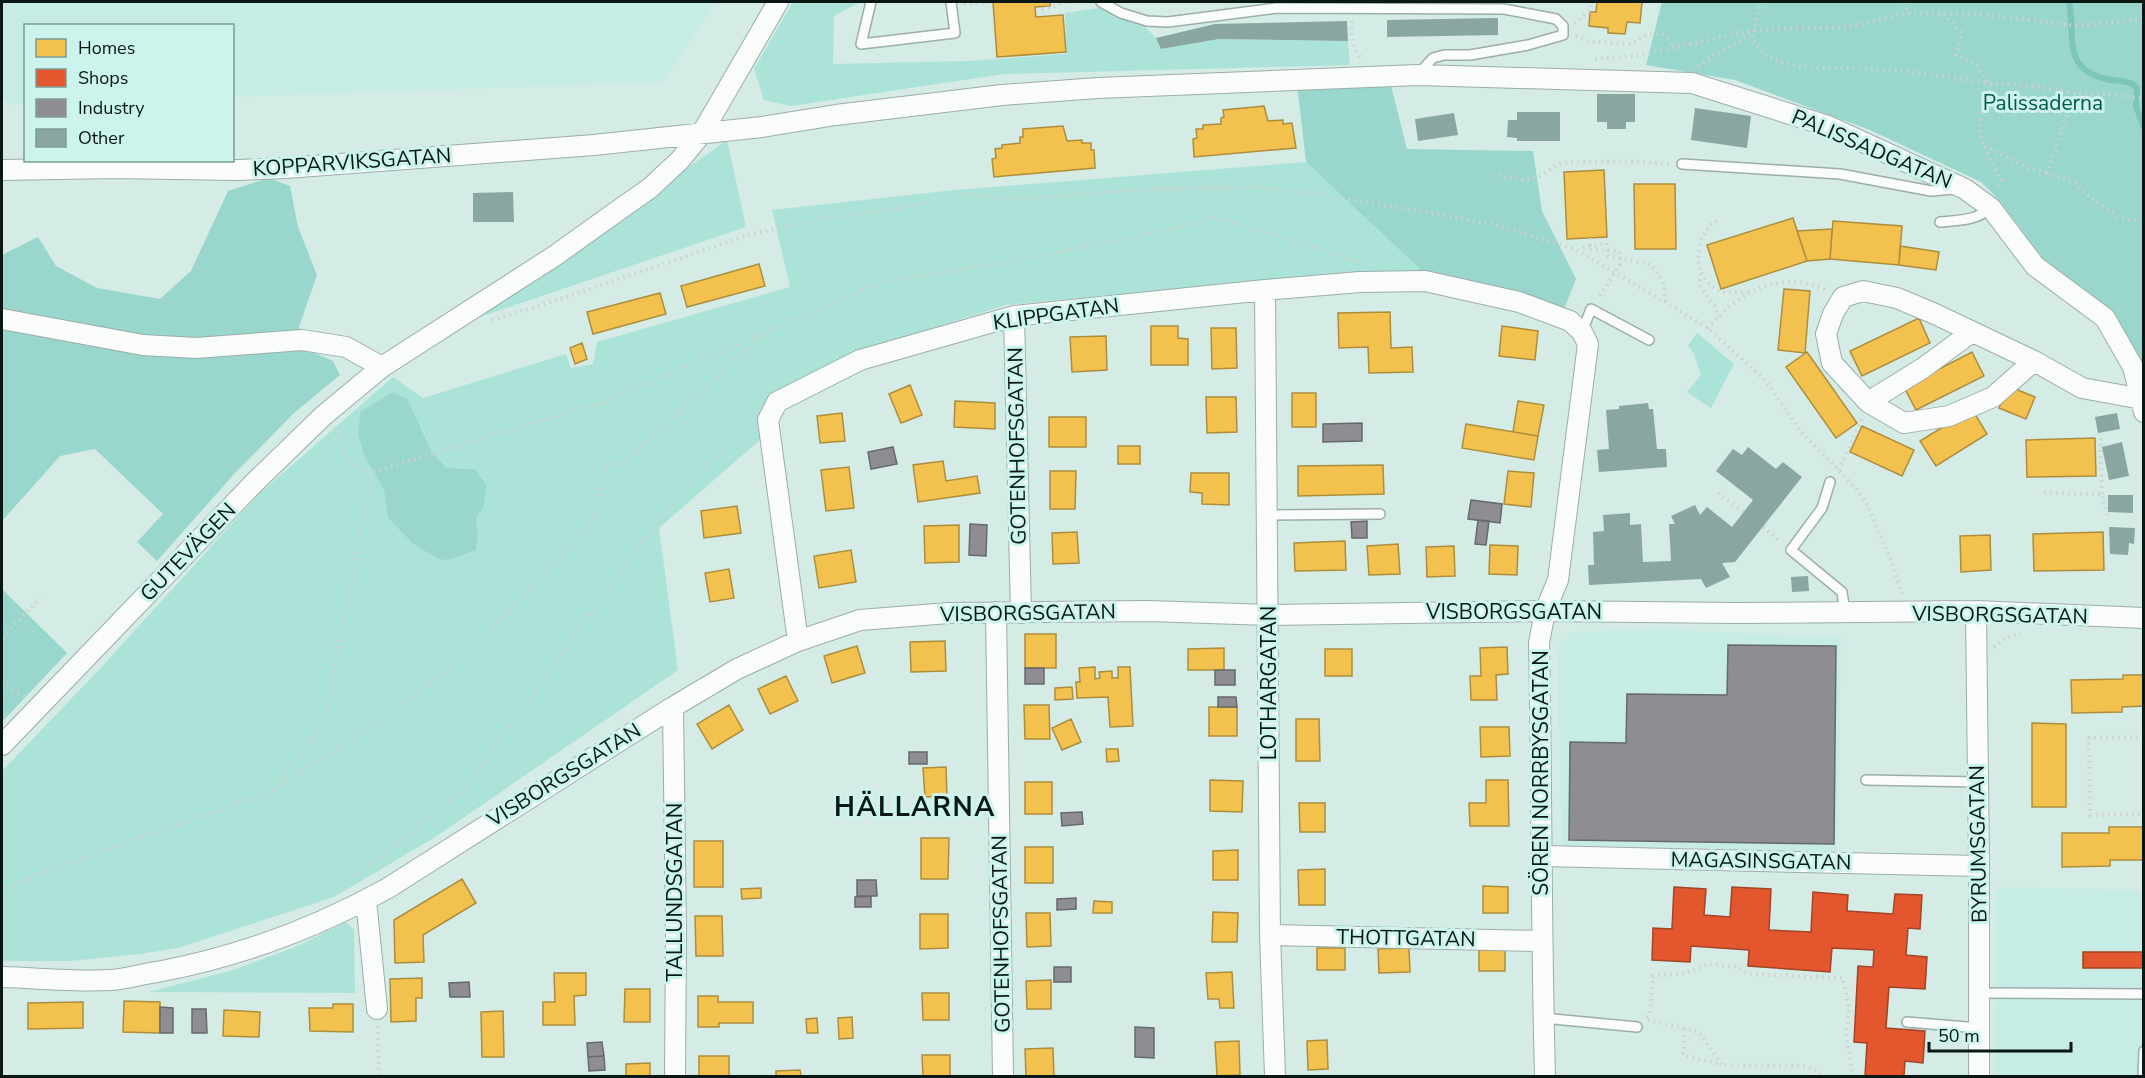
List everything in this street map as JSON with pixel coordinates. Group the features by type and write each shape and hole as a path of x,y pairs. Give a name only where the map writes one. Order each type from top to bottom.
{"street":[{"path":"702,133 778,2"},
{"name":"PALISSADGATAN","path":"1380,77 1418,75 1692,83 1828,126 1965,189 1990,207 2035,266 2105,318 2133,367 2143,405"},
{"name":"KOPPARVIKSGATAN","path":"2,170 286,168 594,146 1002,95 1098,88 1380,77"},
{"name":"GUTEVÄGEN","path":"2,745 255,482 323,416 382,367 556,255 650,188 680,160 702,133"},
{"name":"KLIPPGATAN","path":"798,641 768,420 777,402 860,360 1014,316 1360,282 1425,281 1519,302 1570,321 1582,332"},
{"name":"LOTHARGATAN","path":"1265,290 1270,935 1275,1077"},
{"path":"2034,361 1994,397 1949,416 1904,423 1868,402 1832,363 1826,334 1833,314 1843,297 1863,291 1897,298 2034,361 2082,388 2143,405"},
{"name":"GOTENHOFSGATAN","path":"1014,316 1021,613"},
{"path":"2,319 85,336 154,346 196,348 303,340 346,346 382,367"},
{"name":"SÖREN NORRBYSGATAN","path":"1545,1077 1541,941 1543,856 1539,643 1545,611 1558,580 1588,344 1582,332"},
{"path":"1868,402 1923,368 1972,332"},
{"name":"VISBORGSGATAN","path":"2,977 112,980 232,955 298,931 366,900 737,669 798,641 860,620 949,613 1148,611 1269,615 1545,611 1845,613 1976,611 2144,618"},
{"name":"BYRUMSGATAN","path":"1976,611 1979,1077"},
{"name":"GOTENHOFSGATAN","path":"996,612 1003,1077"},
{"name":"TALLUNDSGATAN","path":"673,707 675,1077"},
{"name":"MAGASINSGATAN","path":"1543,856 1979,866"},
{"path":"366,900 377,1009"},
{"name":"THOTTGATAN","path":"1270,935 1541,941"}],"lane":[{"path":"871,2 861,44 955,33 952,3"},
{"path":"1101,2 1121,13 1147,21 1168,22 1277,8 1504,9 1556,20 1563,26 1563,35 1558,38 1470,55 1444,55 1433,58 1418,75"},
{"path":"1683,164 1840,174 1931,191 1965,189"},
{"path":"1940,222 1968,220 1981,216 1990,207"},
{"path":"1582,332 1591,309 1649,340"},
{"path":"1830,482 1822,508 1791,550 1842,592 1845,613"},
{"path":"1268,515 1380,514"},
{"path":"1866,780 1977,782"},
{"path":"1979,993 2144,994"},
{"path":"1543,1018 1637,1027"},
{"path":"1907,1022 1979,1028"},
{"path":"2143,1077 2144,1051"}],"path":[{"path":"952,3 993,2"},
{"path":"1042,10 1066,2"},
{"path":"1590,11 1591,2"},
{"path":"1764,2 1760,8 1752,39 1762,53 1780,62 1801,67 1898,70 1990,83 2143,99"},
{"path":"1905,2 1908,13"},
{"path":"1360,8 1353,18 1351,27 1356,53 1380,77"},
{"path":"1593,60 1636,56 1753,30 1848,27 1908,13 1980,14 2079,26 2144,19"},
{"path":"1944,14 1962,33 1956,55 1976,65 1992,87 1982,112 1980,132 2001,180 1990,207"},
{"path":"1692,83 1699,65 1739,42 1753,30"},
{"path":"1564,31 1590,42 1631,44 1646,34 1662,34 1671,43 1672,48"},
{"path":"2047,173 2075,93"},
{"path":"1986,146 2030,169 2075,183 2119,218 2135,220"},
{"path":"1498,175 1523,180 1540,176 1561,163 1622,161 1683,164"},
{"path":"336,426 341,447 352,466 373,472 603,402 880,283 1031,258 1216,218 1370,265"},
{"path":"1717,221 1710,225 1700,241 1698,259 1701,286 1715,306 1718,317"},
{"path":"1602,293 1620,264 1619,251 1590,250 1590,240 1606,243"},
{"path":"1583,248 1606,243"},
{"path":"1606,243 1608,256 1652,265 1664,284 1666,303"},
{"path":"1701,273 1710,286 1718,292 1751,292"},
{"path":"1708,329 1718,317 1751,292 1774,282 1814,285 1843,297"},
{"path":"2,891 52,869 273,790 380,721 457,662 528,593 598,515 605,468 626,460 768,330"},
{"path":"1839,470 1861,422"},
{"path":"342,911 346,883 465,789 637,548 704,468 753,424"},
{"path":"2103,435 2100,441 2102,494 2108,518"},
{"path":"273,790 324,721 373,472"},
{"path":"1718,493 1744,512"},
{"path":"2044,493 2102,494"},
{"path":"1763,527 1791,550"},
{"path":"2,637 40,598"},
{"path":"1978,652 1990,652 2007,637 2024,634"},
{"path":"2,684 39,705"},
{"path":"2144,737 2089,738 2090,815 2144,814"},
{"path":"1722,1065 1699,1032 1644,1019 1650,1013 1653,976 1686,973 1708,964 1738,967 1749,974 1843,978 1849,1009 1846,1035 1853,1077"},
{"path":"377,1009 379,1077"},
{"path":"1685,1029 1683,1055 1722,1065 1807,1066 1824,1077"}],"shaded area":[{"path":"2,2 716,2 663,82 234,97 234,24 24,24 24,104 10,105 2,98"},
{"path":"1659,629 1841,638 1837,851 1562,845 1557,648 1572,632"},
{"path":"1996,887 2143,890 2143,1076 1995,1076"}],"green space":[{"path":"793,2 860,2 834,16 833,64 969,61 1067,54 1065,13 1100,8 1144,26 1156,38 1161,49 1219,39 1348,41 1350,65 1004,74 791,106 764,100 754,69"},
{"name":"Palissaderna","path":"1662,2 2143,2 2143,370 2113,312 2044,260 2000,201 1981,182 1870,130 1735,80 1646,65"},
{"path":"1390,82 1407,149 1533,151 1542,211 1576,279 1564,309 1424,273 1306,162 1297,84"},
{"path":"727,140 746,227 468,321 544,270"},
{"path":"1306,162 1424,273 1264,281 1006,305 856,352 772,396 762,438 659,528 678,670 437,836 334,897 178,948 70,961 2,961 2,771 96,673 259,494 393,377 423,398 566,354 571,368 593,364 597,342 790,287 772,210 955,190","holes":["360,412 421,426 433,453 447,468 474,469 483,508 476,519 478,533 438,559 413,544 388,518 384,490 365,458 358,435"]},
{"path":"269,178 290,186 298,227 317,275 299,327 312,352 333,361 340,375 294,413 235,473 157,561 137,542 163,514 95,449 60,456 2,521 2,255 38,237 56,266 97,288 160,299 191,271 228,191"},
{"path":"1697,333 1734,364 1711,408 1687,392 1701,375 1694,354 1688,346"},
{"path":"393,392 407,399 433,453 447,468 474,469 487,485 483,508 476,519 478,533 476,550 447,560 438,559 413,544 388,518 384,490 365,458 358,435 360,412"},
{"path":"2,589 67,653 2,722"},
{"path":"346,922 354,930 355,993 149,992 233,970 293,948"}],"building: Homes":[{"path":"993,2 1050,2 1050,6 1035,7 1036,17 1063,15 1066,52 997,57"},
{"path":"1597,2 1642,2 1640,23 1627,22 1625,34 1608,33 1608,28 1589,26 1590,12 1596,12"},
{"path":"1264,106 1268,121 1283,120 1283,124 1292,123 1296,148 1194,157 1193,139 1197,138 1196,129 1203,129 1203,125 1221,124 1221,118 1224,117 1223,110"},
{"path":"1063,126 1067,141 1082,140 1082,143 1091,143 1091,150 1094,150 1095,168 994,177 992,159 996,158 995,149 1002,148 1002,145 1020,143 1023,129"},
{"path":"1604,170 1607,237 1567,239 1564,172"},
{"path":"1634,184 1675,184 1676,249 1635,249"},
{"path":"1793,218 1807,261 1721,289 1707,245"},
{"path":"1833,221 1902,226 1899,265 1830,259"},
{"path":"1832,229 1830,259 1807,261 1797,231"},
{"path":"1900,246 1939,252 1936,270 1899,265"},
{"path":"759,264 765,286 687,307 681,286"},
{"path":"1784,289 1810,291 1805,353 1778,350"},
{"path":"660,293 666,314 593,334 587,312"},
{"path":"1390,312 1391,348 1412,347 1413,372 1369,373 1368,347 1339,348 1338,313"},
{"path":"1919,318 1930,343 1862,376 1850,351"},
{"path":"1151,326 1178,326 1178,338 1188,339 1188,365 1151,365"},
{"path":"1502,326 1538,331 1535,360 1499,356"},
{"path":"1211,328 1236,328 1237,368 1212,369"},
{"path":"1106,336 1107,370 1072,372 1070,337"},
{"path":"582,343 587,359 575,364 570,348"},
{"path":"1807,352 1857,423 1836,438 1786,367"},
{"path":"1972,352 1984,376 1916,410 1904,387"},
{"path":"910,385 922,415 901,423 889,394"},
{"path":"2008,386 2035,397 2026,419 1999,408"},
{"path":"1292,393 1316,393 1316,427 1292,427"},
{"path":"1206,397 1236,397 1237,432 1207,433"},
{"path":"955,401 995,403 995,429 954,427"},
{"path":"1518,401 1544,405 1538,436 1513,432"},
{"path":"1972,409 1987,434 1936,466 1920,441"},
{"path":"842,413 845,441 820,443 817,416"},
{"path":"1049,417 1086,417 1086,447 1049,447"},
{"path":"1466,424 1538,436 1534,460 1462,448"},
{"path":"1862,426 1914,450 1902,476 1850,452"},
{"path":"2095,438 2096,476 2027,477 2026,440"},
{"path":"1118,446 1140,446 1140,464 1118,464"},
{"path":"943,461 946,481 977,476 980,493 918,502 913,465"},
{"path":"1383,465 1384,494 1298,496 1298,466"},
{"path":"849,467 854,508 826,511 821,470"},
{"path":"1050,471 1076,471 1075,509 1050,509"},
{"path":"1508,471 1534,473 1531,507 1504,504"},
{"path":"1191,473 1229,473 1229,505 1202,504 1202,493 1190,492"},
{"path":"737,506 741,533 704,538 701,511"},
{"path":"959,525 959,562 925,563 924,526"},
{"path":"1077,532 1079,563 1053,564 1052,533"},
{"path":"2103,532 2104,570 2034,571 2033,534"},
{"path":"1990,535 1991,570 1961,572 1960,536"},
{"path":"1345,541 1346,570 1295,571 1294,543"},
{"path":"1398,544 1400,574 1369,575 1367,546"},
{"path":"1490,545 1518,546 1517,575 1489,574"},
{"path":"1454,546 1455,576 1427,577 1426,547"},
{"path":"851,550 856,582 819,588 814,556"},
{"path":"729,569 734,598 710,602 705,573"},
{"path":"1025,634 1056,634 1056,668 1025,668"},
{"path":"945,641 946,671 911,672 910,642"},
{"path":"857,646 865,673 832,683 824,656"},
{"path":"1507,647 1508,674 1496,675 1497,700 1471,700 1470,676 1481,676 1480,648"},
{"path":"1224,648 1224,670 1188,670 1188,649"},
{"path":"1325,649 1352,649 1352,676 1325,676"},
{"path":"1095,667 1095,679 1100,678 1099,672 1112,671 1112,678 1118,678 1118,667 1130,667 1133,726 1110,727 1108,697 1077,698 1076,682 1080,682 1079,668"},
{"path":"2123,675 2144,675 2144,706 2122,707 2122,712 2072,713 2071,680 2123,679"},
{"path":"786,676 798,701 770,714 758,689"},
{"path":"1072,687 1073,699 1055,700 1055,688"},
{"path":"729,705 743,730 712,749 697,724"},
{"path":"1024,705 1049,705 1050,739 1025,739"},
{"path":"1209,707 1237,707 1237,736 1209,736"},
{"path":"1071,719 1081,742 1062,750 1052,728"},
{"path":"1296,719 1319,719 1320,761 1296,761"},
{"path":"2032,723 2066,724 2066,807 2032,807"},
{"path":"1480,727 1509,727 1510,756 1481,757"},
{"path":"1106,749 1118,749 1119,761 1107,762"},
{"path":"946,767 947,796 925,797 923,768"},
{"path":"1210,780 1243,781 1242,812 1210,811"},
{"path":"1486,780 1508,780 1509,826 1470,826 1469,803 1486,803"},
{"path":"1025,782 1052,782 1052,814 1025,814"},
{"path":"1299,803 1325,803 1325,832 1300,832"},
{"path":"2109,827 2144,827 2144,860 2110,860 2110,866 2062,867 2062,833 2109,833"},
{"path":"921,838 949,838 948,879 921,879"},
{"path":"694,841 723,841 723,887 694,887"},
{"path":"1025,847 1053,847 1053,883 1025,883"},
{"path":"1238,850 1238,880 1213,880 1213,851"},
{"path":"1325,869 1325,905 1299,905 1298,870"},
{"path":"462,879 476,903 423,935 424,962 395,963 394,920"},
{"path":"1483,886 1508,887 1508,913 1483,913"},
{"path":"761,888 761,898 742,899 741,889"},
{"path":"1094,901 1112,902 1112,913 1093,913"},
{"path":"1213,912 1238,913 1237,942 1212,942"},
{"path":"1026,913 1050,913 1051,946 1027,947"},
{"path":"920,914 948,914 948,948 920,949"},
{"path":"695,916 722,916 723,956 696,956"},
{"path":"1317,948 1345,948 1345,970 1317,970"},
{"path":"1409,948 1410,972 1379,973 1378,949"},
{"path":"1479,950 1505,950 1505,971 1479,971"},
{"path":"1232,972 1234,1008 1220,1008 1219,999 1208,999 1206,973"},
{"path":"554,973 586,973 586,995 574,996 575,1025 543,1025 543,1002 555,1002"},
{"path":"422,978 422,998 416,998 416,1021 391,1022 390,979"},
{"path":"1051,980 1051,1009 1027,1009 1026,981"},
{"path":"625,989 650,989 650,1022 624,1022"},
{"path":"922,993 949,993 949,1020 923,1020"},
{"path":"698,996 718,996 718,1002 753,1002 753,1023 719,1023 719,1027 698,1027"},
{"path":"124,1001 160,1002 160,1033 123,1032"},
{"path":"83,1002 83,1028 28,1029 28,1003"},
{"path":"333,1004 353,1004 353,1032 310,1031 309,1008 333,1008"},
{"path":"224,1010 260,1012 259,1037 223,1036"},
{"path":"503,1011 504,1057 482,1057 481,1012"},
{"path":"852,1017 853,1038 839,1039 838,1018"},
{"path":"817,1018 818,1033 807,1033 806,1019"},
{"path":"1327,1040 1328,1069 1308,1070 1307,1041"},
{"path":"1239,1041 1240,1075 1217,1076 1215,1042"},
{"path":"1053,1048 1054,1076 1026,1076 1025,1049"},
{"path":"922,1055 950,1055 950,1076 923,1076"},
{"path":"699,1056 729,1056 729,1076 699,1076"},
{"path":"650,1063 650,1076 626,1076 626,1064"},
{"path":"800,1070 801,1076 776,1076 776,1071"}],"building: Shops":[{"path":"1674,887 1706,889 1704,915 1730,917 1732,887 1771,889 1769,930 1811,932 1813,892 1848,895 1847,911 1893,914 1895,894 1922,895 1920,929 1908,928 1906,955 1927,957 1925,989 1889,987 1886,1028 1925,1031 1923,1063 1905,1061 1904,1076 1865,1076 1867,1043 1854,1042 1858,966 1873,967 1874,950 1832,948 1830,972 1748,966 1749,950 1691,946 1690,962 1652,960 1653,928 1672,929"},
{"path":"2083,952 2144,952 2144,968 2083,968"}],"building: Industry":[{"path":"1362,423 1362,441 1323,442 1323,424"},
{"path":"893,447 897,464 871,469 868,452"},
{"path":"1471,500 1502,504 1500,523 1468,519"},
{"path":"1478,520 1489,521 1486,545 1475,544"},
{"path":"1367,521 1367,538 1352,538 1351,522"},
{"path":"970,524 987,525 986,556 969,555"},
{"path":"1728,645 1836,646 1834,844 1569,840 1570,742 1626,743 1627,694 1727,695"},
{"path":"1025,668 1044,668 1044,684 1025,684"},
{"path":"1215,670 1235,670 1235,685 1215,685"},
{"path":"1218,697 1236,697 1237,707 1218,707"},
{"path":"909,752 927,752 927,764 909,764"},
{"path":"1082,812 1083,824 1062,826 1061,813"},
{"path":"857,880 876,880 877,896 857,896"},
{"path":"871,896 871,907 855,907 855,897"},
{"path":"1076,898 1076,909 1057,910 1057,899"},
{"path":"1054,967 1071,967 1071,982 1054,982"},
{"path":"469,982 470,997 450,997 449,983"},
{"path":"160,1007 173,1008 173,1033 160,1033"},
{"path":"192,1009 206,1009 207,1033 192,1033"},
{"path":"1135,1027 1154,1028 1154,1058 1135,1057"},
{"path":"602,1042 604,1056 588,1057 587,1043"},
{"path":"604,1056 605,1070 589,1071 588,1057"}],"building: Other":[{"path":"1498,18 1498,35 1387,37 1387,20"},
{"path":"1347,21 1348,41 1219,39 1161,49 1156,38 1215,24"},
{"path":"1597,94 1635,94 1635,122 1626,122 1626,129 1607,129 1607,122 1597,122"},
{"path":"1695,108 1751,116 1747,148 1691,140"},
{"path":"1517,112 1560,112 1560,141 1517,141 1517,138 1507,137 1508,120 1517,120"},
{"path":"1454,113 1458,135 1418,141 1415,119"},
{"path":"513,192 514,222 473,222 473,193"},
{"path":"1648,403 1649,409 1653,409 1657,449 1666,449 1667,467 1599,472 1597,450 1609,449 1606,410 1619,409 1619,406"},
{"path":"2117,413 2120,429 2098,433 2095,417"},
{"path":"2122,442 2129,476 2109,480 2102,447"},
{"path":"1748,447 1776,469 1783,462 1802,477 1735,562 1722,563 1730,577 1706,588 1701,579 1589,585 1588,565 1594,565 1593,532 1604,531 1603,515 1630,513 1630,525 1641,524 1643,562 1671,561 1669,524 1675,524 1671,516 1695,505 1700,515 1707,507 1732,527 1753,500 1716,471 1733,449 1742,455"},
{"path":"2108,495 2133,495 2133,513 2108,512"},
{"path":"2109,527 2135,528 2134,544 2129,543 2128,555 2110,554"},
{"path":"1808,576 1809,591 1792,592 1791,577"}],"waterway":[{"path":"2069,2 2076,59 2092,74 2127,82 2137,88 2136,106 2144,128"}],"district":[{"name":"HÄLLARNA","path":"915,807"}]}
